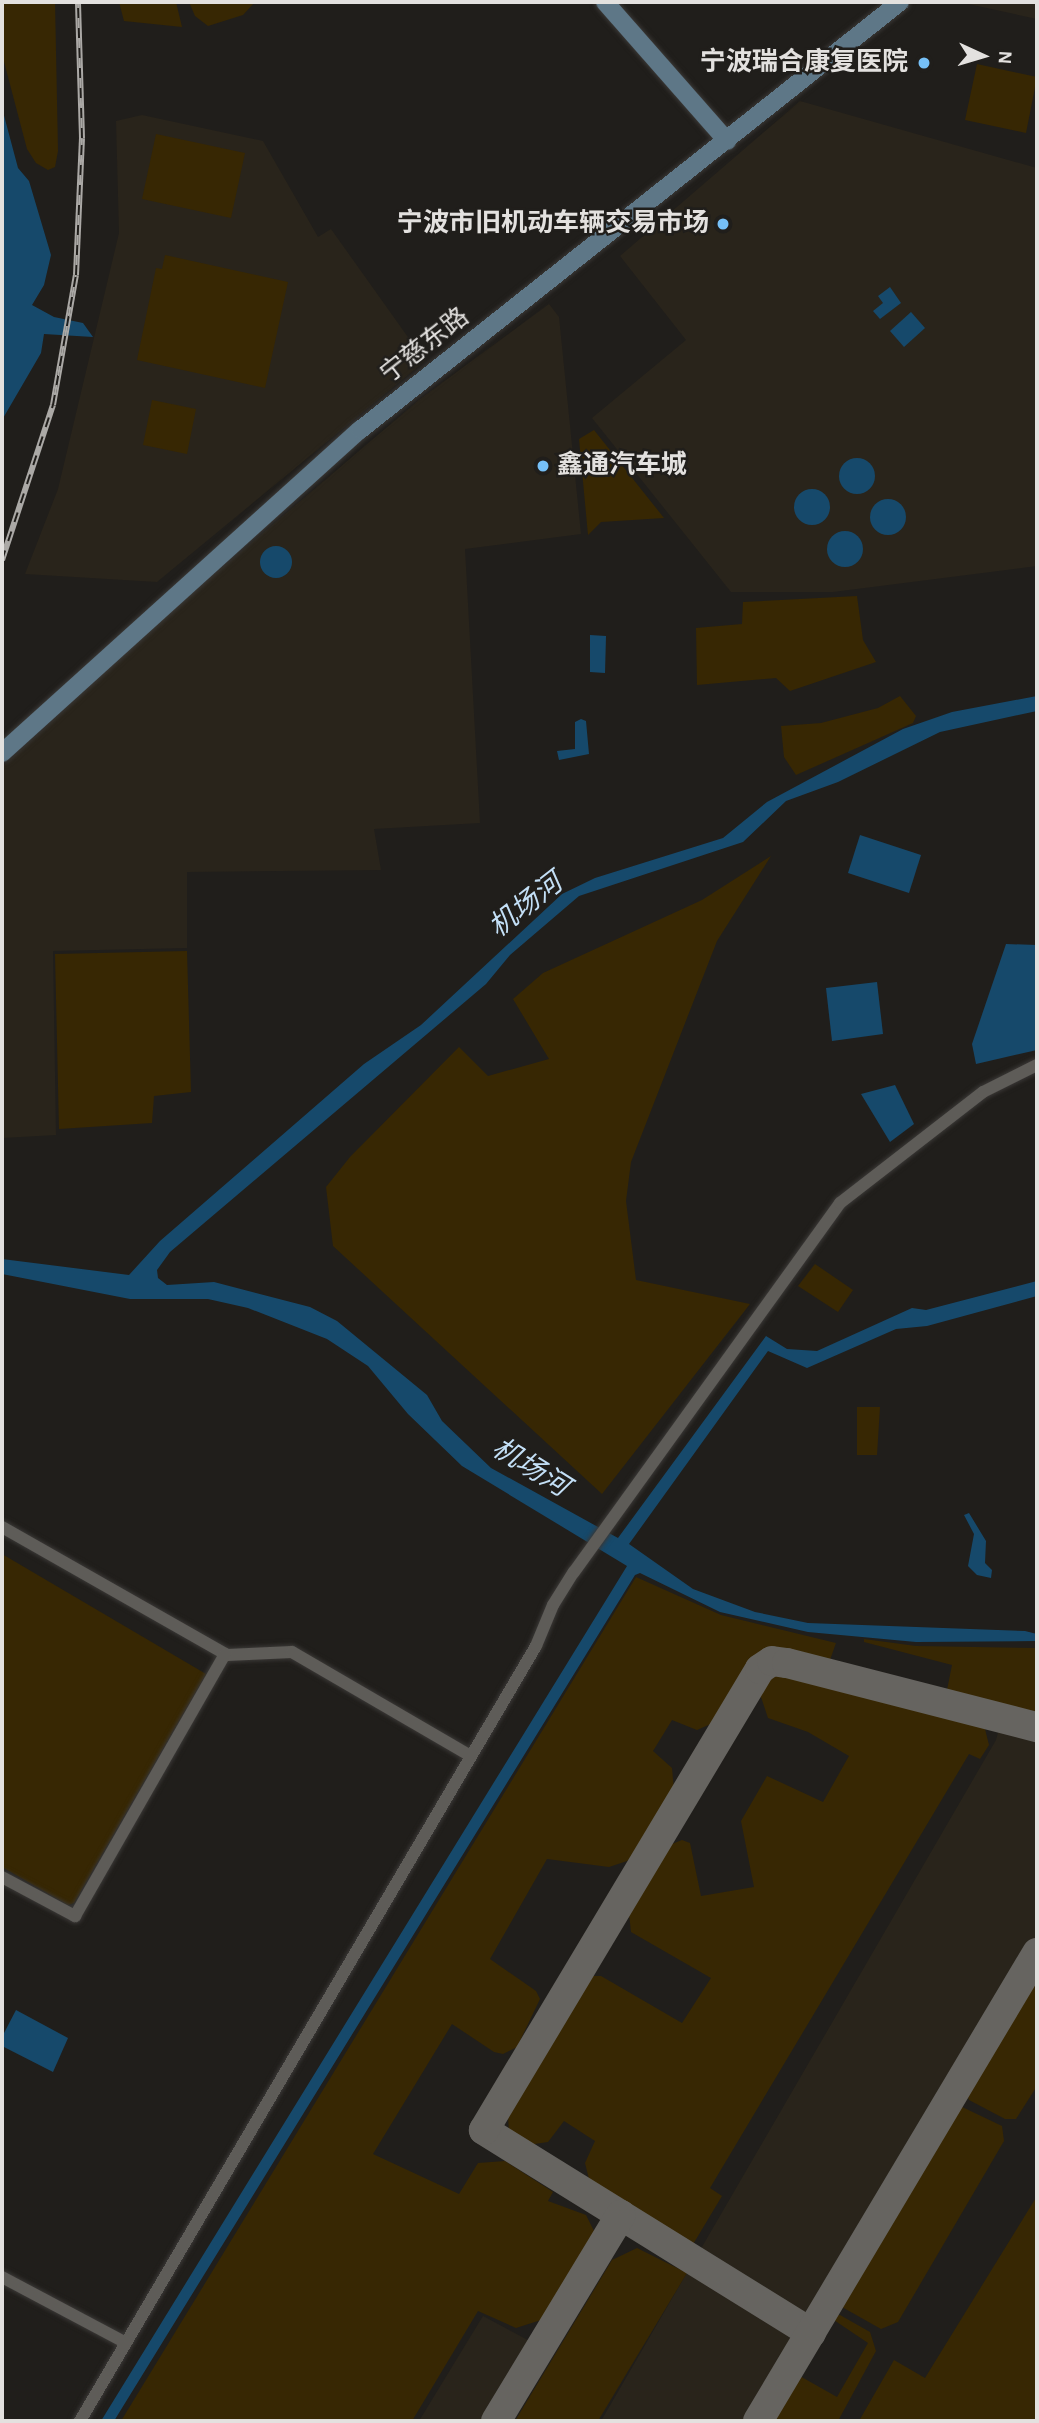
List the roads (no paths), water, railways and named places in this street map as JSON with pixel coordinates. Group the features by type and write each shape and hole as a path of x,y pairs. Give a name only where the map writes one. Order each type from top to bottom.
{"main road":[{"path":"605,2 727,141"},
{"name":"宁慈东路","path":"2,753 360,430 900,2"}],"street":[{"path":"80,2421 471,1756 574,1572 840,1203 983,1092 1037,1065"},
{"path":"2,1527 225,1654 292,1652 471,1756"},
{"path":"2,1877 75,1916 225,1654"},
{"path":"2,2277 126,2343"}],"water":[{"path":"2,108 18,168 29,181 51,255 44,285 32,305 54,317 83,323 93,337 44,334 41,353 2,420"},
{"path":"890,287 901,303 880,319 873,311 883,303 878,296"},
{"path":"911,312 925,328 904,347 890,331"},
{"path":"857,458 870,463 875,476 870,489 857,494 844,489 839,476 844,463"},
{"path":"812,489 825,494 830,507 825,520 812,525 799,520 794,507 799,494"},
{"path":"888,499 901,504 906,517 901,530 888,535 875,530 870,517 875,504"},
{"path":"845,531 858,536 863,549 858,562 845,567 832,562 827,549 832,536"},
{"path":"276,546 287,551 292,562 287,573 276,578 265,573 260,562 265,551"},
{"path":"590,635 606,636 605,673 590,672"},
{"path":"1037,696 1037,711 940,732 838,782 786,801 743,842 579,896 510,955 486,984 170,1252 157,1270 158,1278 167,1285 214,1282 310,1307 337,1321 427,1395 442,1421 491,1468 618,1538 766,1336 787,1349 817,1351 912,1308 926,1310 1037,1281 1037,1296 927,1326 896,1329 807,1368 768,1351 629,1544 693,1589 755,1612 808,1623 1025,1631 1037,1634 1037,1641 916,1642 808,1632 720,1612 640,1573 635,1575 114,2421 101,2421 627,1566 462,1466 408,1414 368,1366 327,1339 248,1308 208,1299 130,1299 2,1274 2,1259 129,1275 160,1241 364,1064 421,1025 562,894 595,878 723,838 767,802 903,729 952,712"},
{"path":"581,719 586,721 589,754 559,760 557,751 575,749 575,722"},
{"path":"860,835 921,855 909,893 848,873"},
{"path":"1006,944 1037,945 1037,1050 976,1064 972,1044"},
{"path":"877,982 883,1034 832,1041 826,988"},
{"path":"895,1085 914,1124 890,1142 861,1094"},
{"path":"969,1513 986,1541 985,1563 992,1570 991,1578 977,1575 968,1566 974,1534 964,1515"},
{"path":"16,2010 68,2038 53,2072 2,2046 2,2037"}],"railway":[{"path":"2,560 53,405 76,275 82,138 78,2"}],"place":[{"name":"宁波瑞合康复医院","path":"924,63"},
{"name":"宁波市旧机动车辆交易市场","path":"723,224"},
{"name":"鑫通汽车城","path":"543,466"}],"water label":[{"name":"机场河","path":"526,906"},
{"name":"机场河","path":"530,1468"}]}
